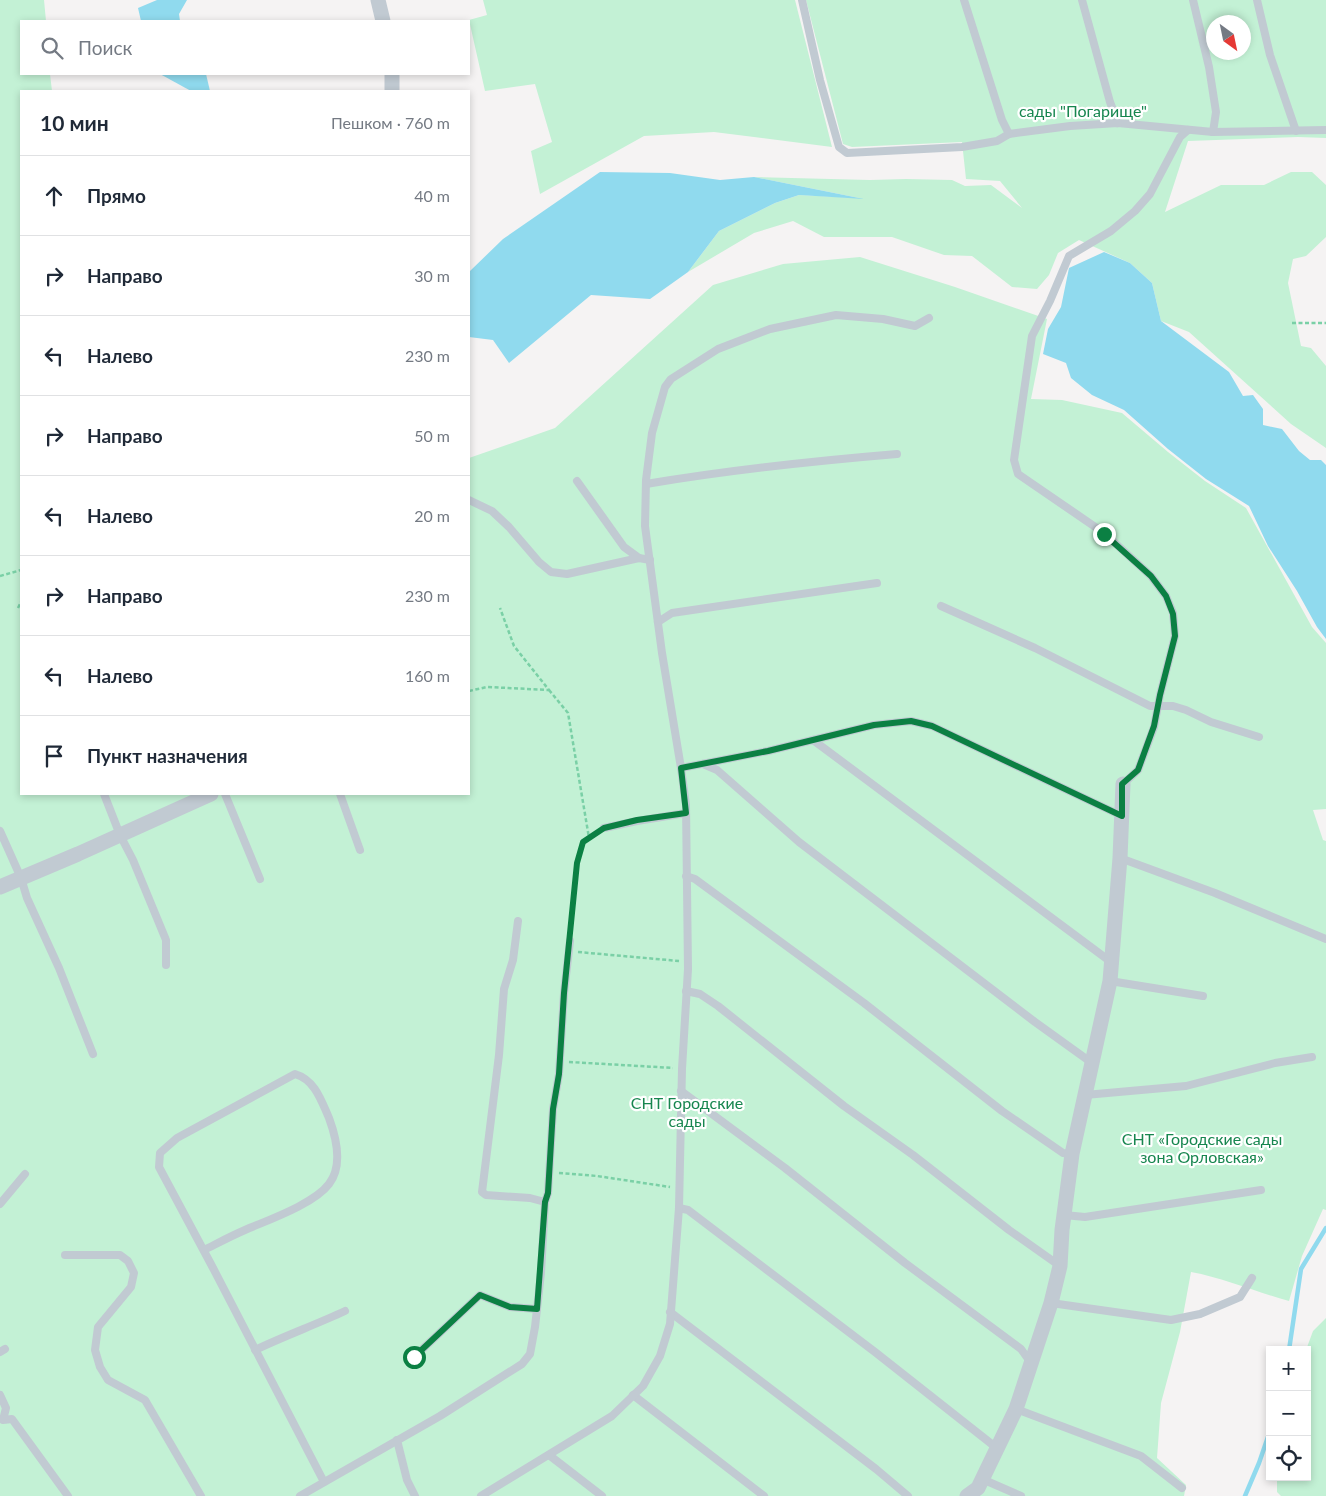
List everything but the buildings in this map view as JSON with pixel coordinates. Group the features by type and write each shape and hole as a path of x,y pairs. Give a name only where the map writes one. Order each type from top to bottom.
{"street":[{"path":"378,0 383,20"},
{"path":"392,75 392,90"},
{"path":"967,1496 978,1488 1016,1409 1051,1303 1060,1266 1072,1154 1110,981 1120,858 1122,784"},
{"path":"0,887 209,795"}],"lane":[{"path":"802,0 820,80 839,147 847,153 962,147 997,140 1009,134 1070,126 1118,123 1213,132 1326,130"},
{"path":"964,0 1002,120 1009,134"},
{"path":"1082,0 1110,102 1118,123"},
{"path":"1193,0 1209,67 1216,112 1213,132"},
{"path":"1257,0 1270,54 1296,131"},
{"path":"1122,784 1138,770 1154,726 1175,636 1173,614 1166,596 1151,576 1104,534 1018,474 1014,460 1032,336 1050,301 1068,256 1111,231 1135,211 1150,194 1180,137 1188,130"},
{"path":"481,1496 612,1416 643,1386 660,1356 670,1324 679,1208 681,1091 688,961 686,813 681,768 644,526 646,484 652,433 666,387 672,379 718,349 770,329 836,314 883,319 915,326 929,318"},
{"path":"646,484 811,462 897,454"},
{"path":"577,481 624,547 638,558"},
{"path":"470,500 492,511 509,527 539,562 551,572 568,574 638,558 650,560"},
{"path":"658,622 672,613 877,583"},
{"path":"941,606 1035,648 1150,706 1173,706 1211,722 1259,737"},
{"path":"681,768 874,725 911,721 932,726 1122,816"},
{"path":"813,740 1111,962"},
{"path":"703,764 717,770 799,842 1034,1022 1092,1063"},
{"path":"104,795 166,940 166,965"},
{"path":"225,795 260,879"},
{"path":"340,795 360,850"},
{"path":"604,828 637,820 686,813"},
{"path":"0,831 59,968 93,1054"},
{"path":"1120,858 1224,896 1326,939"},
{"path":"686,876 695,880 856,997 1002,1111 1063,1153 1072,1154"},
{"path":"518,921 513,960 504,989 499,1055 482,1192 486,1196 530,1198 545,1202"},
{"path":"300,1496 440,1416 522,1364 530,1354 537,1309 545,1202 548,1193 553,1109 560,1061 564,993 570,941"},
{"path":"1110,981 1203,996"},
{"path":"686,991 700,994 718,1006 844,1106 913,1155 1009,1230 1060,1266"},
{"path":"1085,1095 1186,1086 1276,1063 1312,1057"},
{"path":"204,1250 314,1198 330,1184 336,1170 338,1149 330,1120 315,1088 304,1076 295,1074 177,1138 160,1153 159,1168 204,1250 324,1482"},
{"path":"681,1091 785,1168 1021,1350 1031,1363"},
{"path":"0,1204 25,1174"},
{"path":"1064,1215 1086,1217 1261,1190"},
{"path":"679,1208 688,1210 695,1215 875,1352 998,1449"},
{"path":"65,1255 120,1255 128,1261 134,1273 131,1287 98,1327 95,1350 100,1367 108,1380 145,1400 200,1496"},
{"path":"1051,1303 1172,1320 1200,1314 1240,1297 1252,1278"},
{"path":"414,1357 480,1295 510,1307 537,1309"},
{"path":"255,1350 345,1311"},
{"path":"670,1312 876,1469 908,1496"},
{"path":"0,1395 6,1408 1,1420 12,1419 68,1496"},
{"path":"633,1395 764,1496"},
{"path":"1016,1409 1141,1456 1182,1488"},
{"path":"397,1440 407,1480 415,1496"},
{"path":"549,1454 602,1496"},
{"path":"982,1479 1021,1496"}],"path":[{"path":"1292,323 1324,325 1326,323"},
{"path":"0,576 20,570"},
{"path":"18,608 20,604"},
{"path":"500,608 514,646 568,713 589,838"},
{"path":"470,692 487,687 549,690"},
{"path":"570,941 577,863 583,842 604,828"},
{"path":"568,952 688,961"},
{"path":"560,1061 682,1069"},
{"path":"549,1172 597,1176 679,1189"}],"green space":[{"name":"СНТ Городские сады","path":"0,0 44,0 46,20 20,20 20,75 50,75 52,90 20,90 20,795 470,795 470,458 555,428 713,285 783,264 860,257 1047,319 1031,399 1062,400 1122,413 1205,481 1246,508 1312,627 1326,643 1326,809 1313,810 1323,840 1326,841 1326,1210 1323,1209 1302,1256 1289,1301 1191,1272 1180,1332 1161,1403 1157,1458 1186,1485 1184,1496 0,1496"},
{"path":"483,0 795,0 832,147 714,132 644,136 540,194 531,151 552,142 535,84 485,91 469,20 487,15"},
{"name":"сады \"Погарище\"","path":"806,0 1326,0 1326,138 1298,137 1188,141 1165,212 1221,185 1264,185 1291,172 1312,172 1326,185 1326,237 1306,256 1293,259 1288,283 1301,346 1311,348 1326,366 1326,448 1291,424 1189,332 1161,321 1152,283 1130,263 1079,240 1058,253 1049,275 1037,289 1012,287 972,256 944,255 892,237 824,237 793,221 754,233 688,272 719,231 775,203 799,195 859,198 754,177 952,180 965,186 991,185 1022,208 1000,181 966,179 962,142 852,147 843,144"},
{"path":"1326,1318 1326,1496 1281,1496 1277,1492 1277,1481 1311,1481 1311,1346 1307,1346 1313,1331"}],"water":[{"path":"157,0 187,0 179,14 180,20 141,20 138,8"},
{"path":"162,75 206,75 210,90 189,90"},
{"path":"600,172 670,173 720,180 754,177 864,199 799,195 775,203 719,231 688,272 650,299 591,295 509,363 493,340 470,337 470,271 503,239"},
{"path":"1104,252 1130,263 1152,283 1161,321 1229,372 1243,396 1253,395 1263,409 1263,425 1282,429 1299,451 1310,460 1321,460 1326,465 1326,639 1268,546 1249,506 1206,479 1168,449 1124,410 1092,395 1071,378 1066,363 1043,354 1048,329 1061,307 1069,268"}],"waterway":[{"path":"1290,1346 1301,1269 1326,1228"},
{"path":"1245,1496 1268,1436"}],"route":[{"path":"414,1357 480,1295 510,1307 537,1309 545,1202 548,1193 553,1109 559,1074 564,993 577,863 583,842 604,828 637,820 686,813 681,768 768,751 874,725 911,721 932,726 1122,816 1122,784 1138,770 1154,726 1175,636 1173,614 1166,596 1151,576 1104,534"}],"park label":[{"name":"СНТ «Городские сады зона Орловская»","path":"1202,1147"}]}
